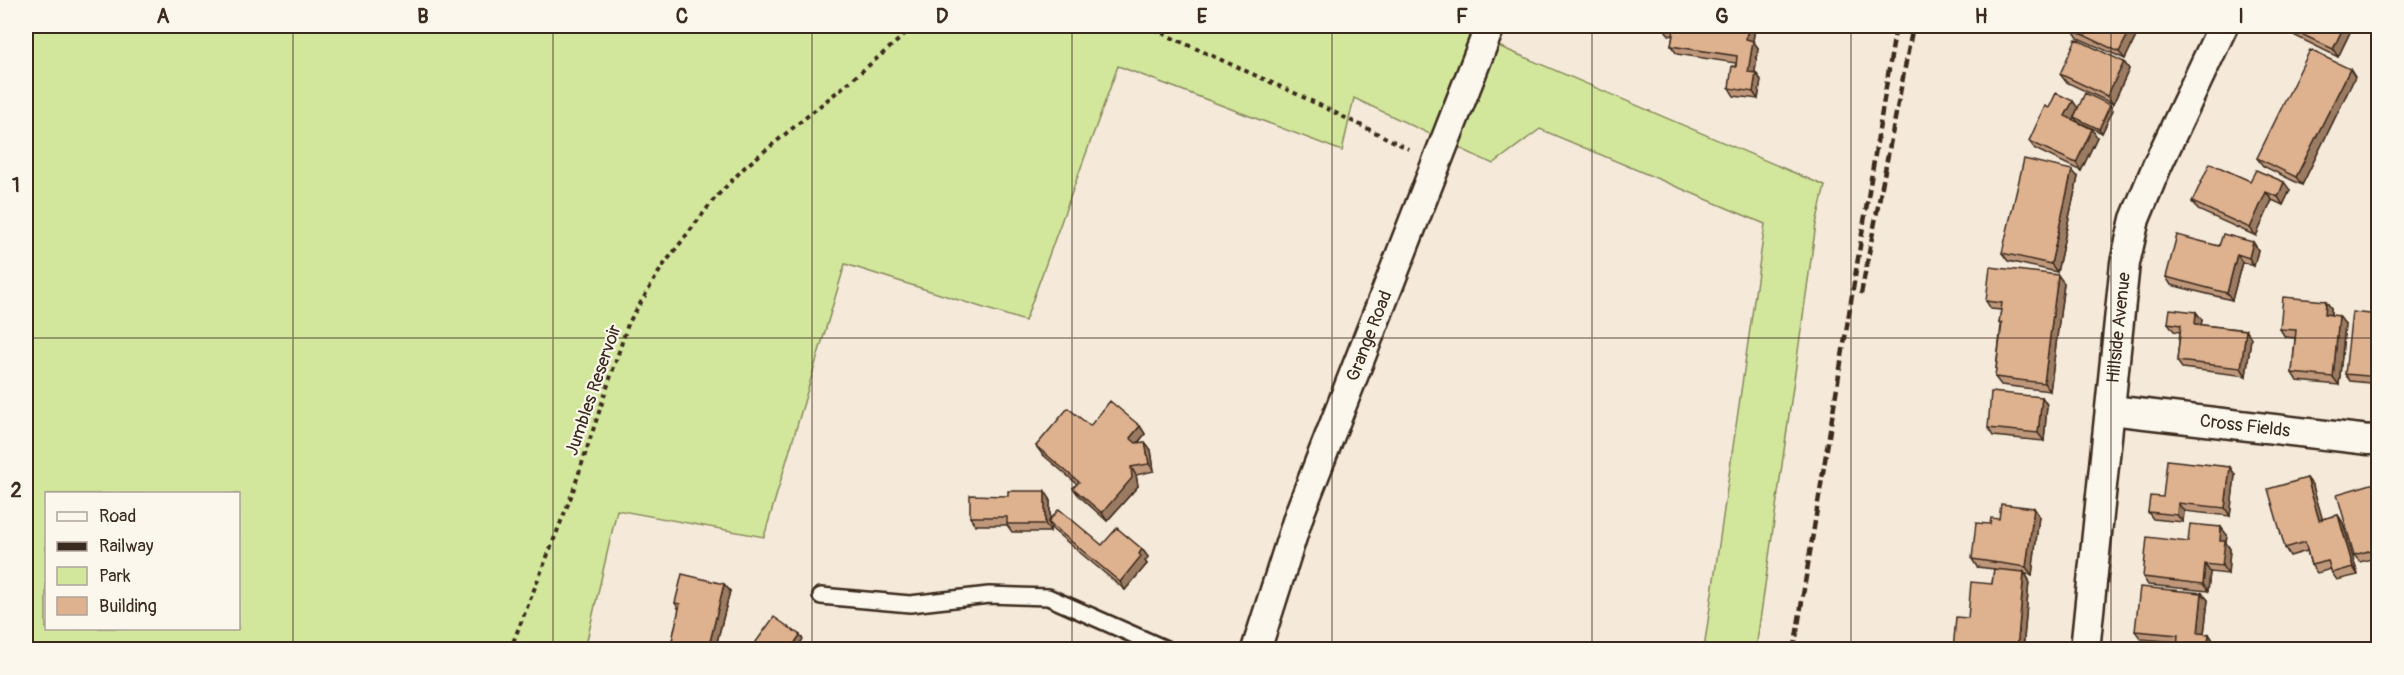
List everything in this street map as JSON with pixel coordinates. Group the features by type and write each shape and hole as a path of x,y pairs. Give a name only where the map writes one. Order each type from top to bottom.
{"street":[{"name":"Grange Road","path":"1256,650 1300,512 1490,26"},
{"name":"Hillside Avenue","path":"2085,650 2125,263 2135,219 2157,166 2223,26"},
{"name":"Cross Fields","path":"2111,410 2368,440 2379,439"}],"lane":[{"path":"821,596 910,604 989,595 1048,597 1168,650"}],"path":[{"name":"Jumbles Reservoir","path":"510,650 572,494 628,324 662,267 715,198 745,167 901,38 911,26"},
{"path":"1146,26 1438,161"}],"green space":[{"path":"26,26 1463,26 1461,30 1825,186 1816,224 1756,649 1704,649 1765,224 1540,129 1493,164 1354,98 1342,151 1118,66 1025,321 845,264 764,537 617,510 585,649 26,649"}],"building":[{"path":"1664,26 1748,26 1746,39 1753,41 1748,72 1756,73 1753,92 1729,88 1732,66 1736,67 1737,56 1671,46 1674,29"},
{"path":"2075,26 2132,26 2119,52 2073,30"},
{"path":"2284,26 2344,26 2333,49"},
{"path":"2076,39 2124,62 2107,96 2060,74"},
{"path":"2310,50 2350,69 2296,177 2257,158"},
{"path":"2056,93 2073,101 2065,116 2092,129 2076,163 2029,141 2045,106 2049,108"},
{"path":"2085,93 2110,105 2099,129 2074,117"},
{"path":"2024,159 2072,170 2051,264 2002,253"},
{"path":"2210,163 2250,181 2256,170 2284,182 2278,197 2266,192 2250,228 2192,202"},
{"path":"2223,234 2253,242 2249,258 2237,254 2227,293 2166,277 2177,235 2219,246"},
{"path":"1990,267 2058,275 2044,383 1995,377 2002,323 1999,323 2002,303 1986,301"},
{"path":"2283,297 2326,301 2325,314 2339,316 2333,377 2292,373 2296,330 2280,329"},
{"path":"2170,309 2196,312 2195,324 2246,330 2241,368 2177,361 2181,325 2168,323"},
{"path":"2352,312 2379,315 2379,377 2345,374"},
{"path":"1991,392 2042,397 2038,433 1988,428"},
{"path":"1110,401 1140,426 1130,438 1136,443 1145,442 1149,464 1131,467 1132,478 1102,513 1073,488 1079,482 1036,446 1068,408 1090,426"},
{"path":"2167,460 2230,467 2225,508 2178,503 2177,515 2148,512 2150,496 2163,497"},
{"path":"2307,478 2319,520 2338,515 2353,567 2332,573 2328,561 2311,565 2305,542 2285,548 2268,489"},
{"path":"2378,482 2379,548 2354,555 2337,494"},
{"path":"1008,491 1045,491 1045,524 1007,524 1007,517 970,517 970,495 1008,496"},
{"path":"2001,504 2034,508 2026,567 1972,559 1976,523 1990,524 1991,518 1999,519"},
{"path":"1059,509 1102,545 1117,528 1142,549 1139,554 1141,556 1120,582 1048,522"},
{"path":"2190,524 2221,527 2220,541 2225,541 2222,566 2205,564 2203,584 2143,577 2147,537 2188,542"},
{"path":"1994,569 2024,572 2017,650 1953,650 1956,617 1968,618 1971,582 1992,584"},
{"path":"682,574 724,584 708,650 670,650 680,604 675,603"},
{"path":"2140,587 2202,593 2198,633 2209,634 2207,650 2177,650 2178,635 2135,631"},
{"path":"774,617 800,635 790,650 758,650 753,646"}],"railway":[{"path":"1794,650 1896,26"},
{"path":"1861,294 1913,26"}]}
